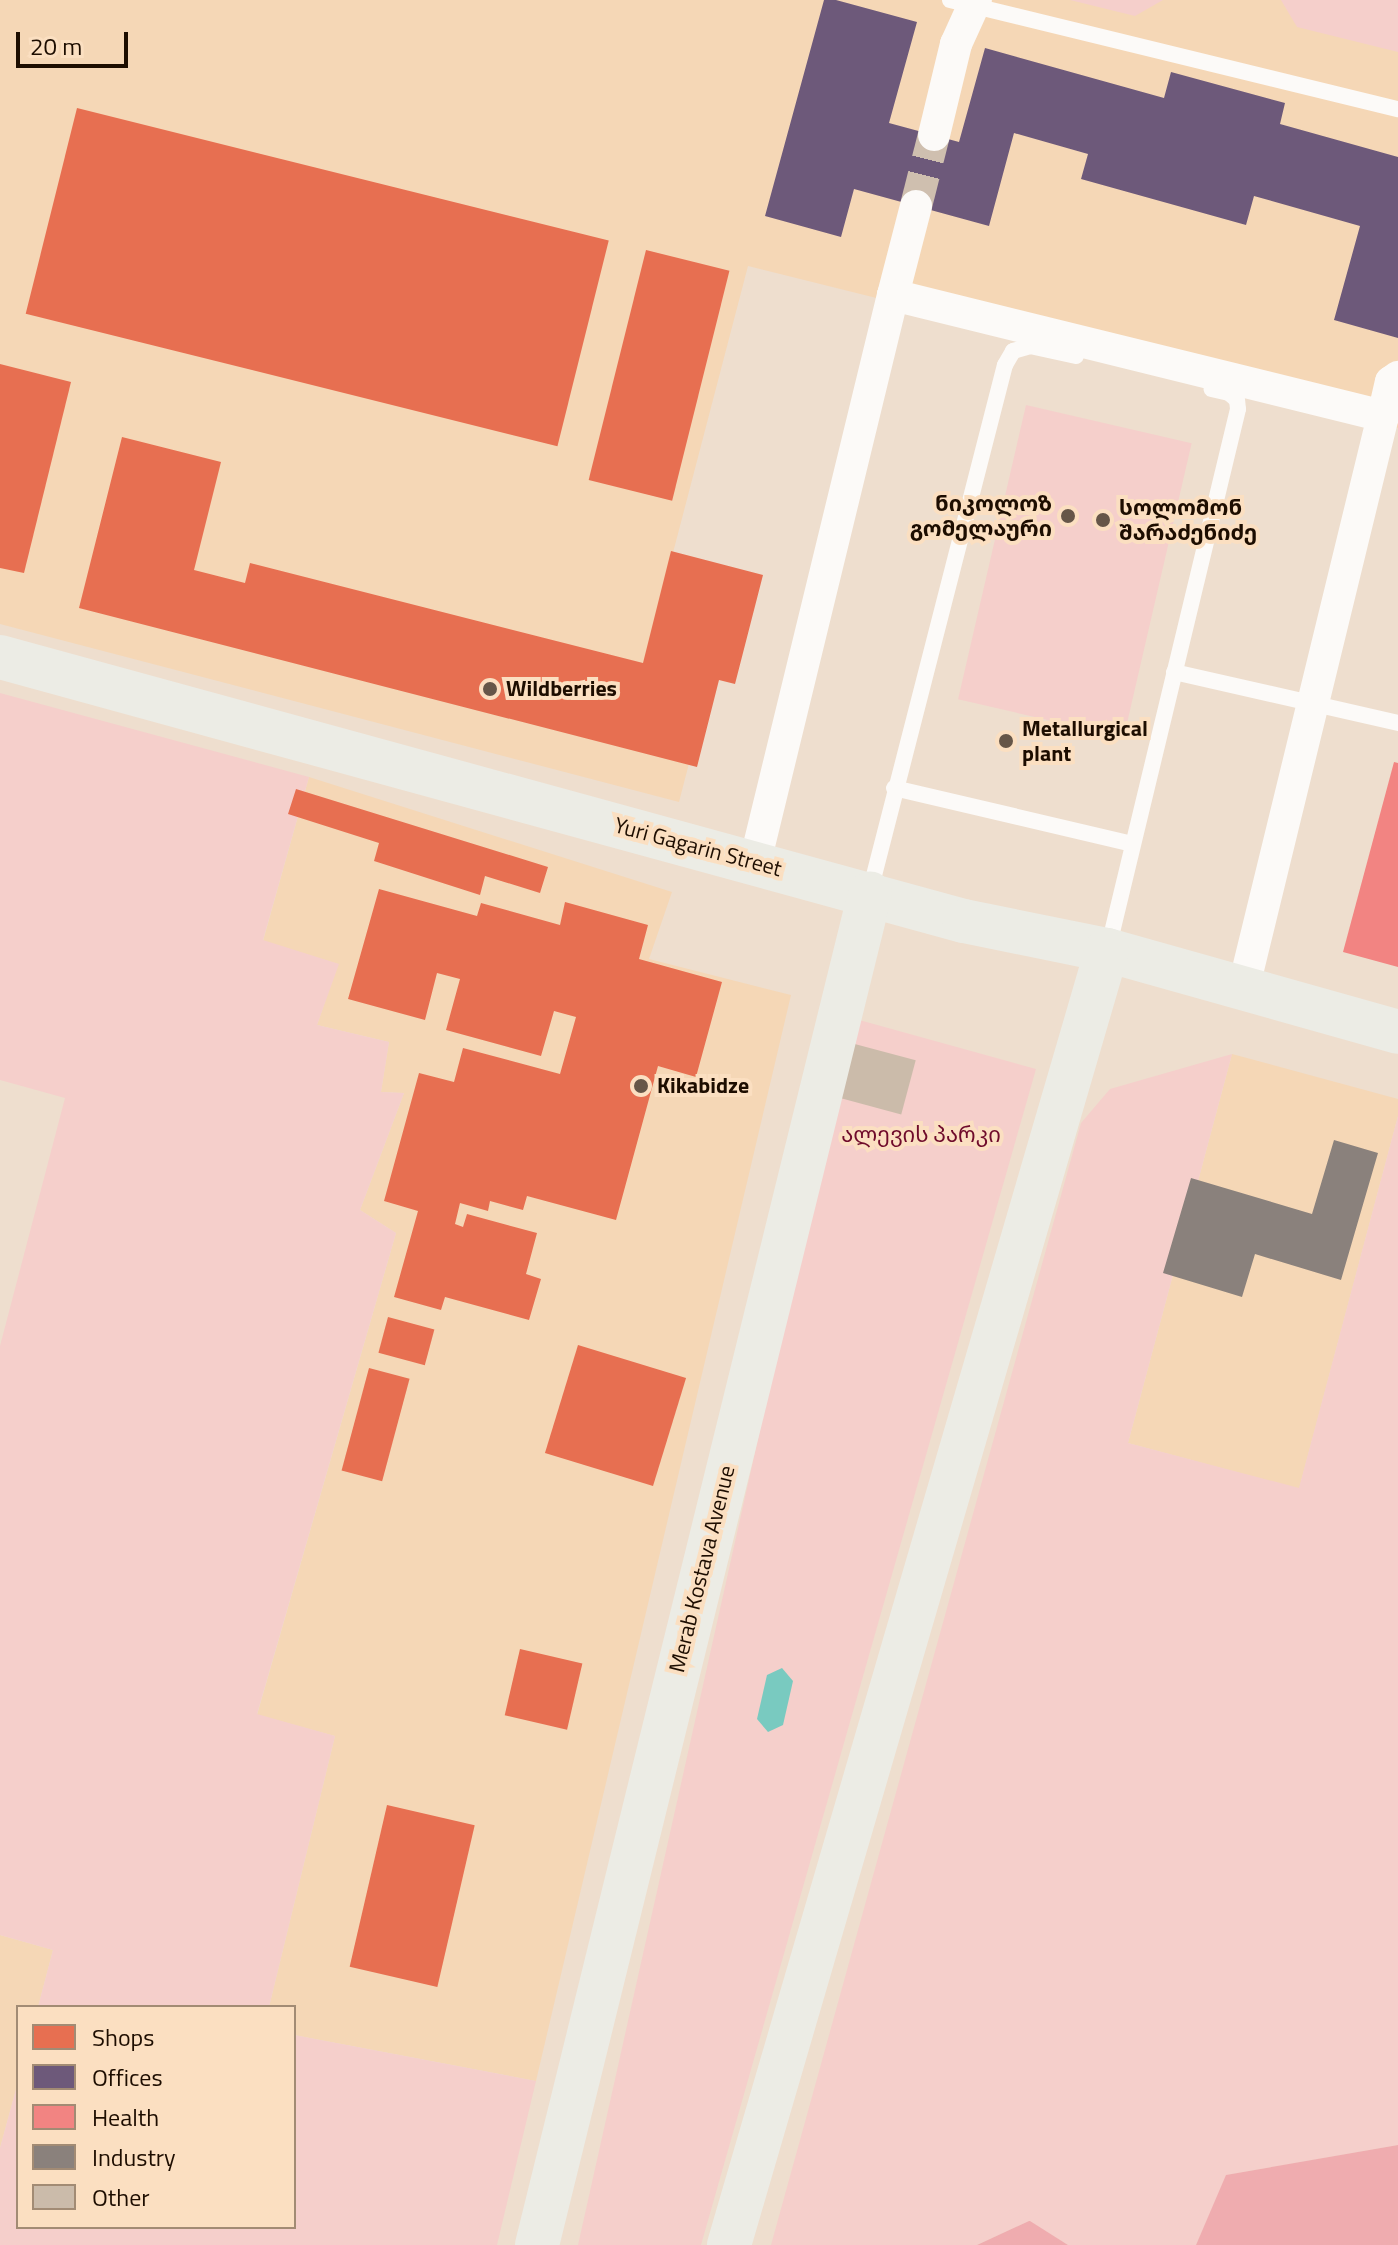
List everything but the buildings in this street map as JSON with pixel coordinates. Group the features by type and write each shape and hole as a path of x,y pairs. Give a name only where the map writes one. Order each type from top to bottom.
{"street":[{"path":"934,135 966,2"},
{"path":"755,862 916,206"},
{"path":"893,295 1383,416"},
{"path":"1243,990 1391,382 1398,377"},
{"name":"Yuri Gagarin Street","path":"0,657 964,921 1107,950 1398,1032"},
{"name":"Merab Kostava Avenue","path":"537,2245 870,893"},
{"path":"729,2245 1107,950"}],"lane":[{"path":"966,2 1398,109"},
{"path":"870,893 894,788 1005,365 1013,351 1030,346 1229,393 1237,400 1238,409 1107,950"},
{"path":"1174,672 1312,706 1398,723"},
{"path":"894,788 1133,844"}],"shaded area":[{"path":"0,0 1398,0 1398,428 748,266 669,568 735,586 679,802 0,624"},
{"path":"309,777 672,892 649,959 791,995 536,2081 296,2035 296,2005 269,2005 335,1736 257,1715 396,1233 360,1210 404,1093 381,1092 389,1042 317,1025 338,964 263,941"},
{"path":"1232,1054 1398,1099 1398,1116 1299,1489 1128,1443"},
{"path":"0,1935 53,1950 39,2005 16,2005 16,2089 0,2148"},
{"path":"1398,2145 1398,2245 1196,2245 1226,2175"},
{"path":"1029,2221 1068,2245 977,2245"}],"green space":[{"path":"1070,0 1163,0 1135,16"},
{"path":"1281,0 1398,0 1398,52 1297,27"},
{"path":"1026,405 1192,443 1124,738 958,699"},
{"path":"0,693 309,777 263,940 339,964 317,1025 389,1042 381,1092 404,1093 360,1210 396,1233 257,1714 335,1736 269,2005 39,2005 53,1950 0,1935 0,1346 65,1098 0,1080"},
{"name":"ალევის პარკი","path":"852,1018 1036,1069 701,2245 578,2245"},
{"path":"1232,1054 1128,1443 1299,1488 1398,1116 1398,2145 1227,2175 1196,2245 1068,2245 1029,2221 977,2245 771,2245 1081,1123 1110,1089"},
{"path":"296,2035 536,2081 497,2245 0,2245 0,2148 16,2089 16,2229 296,2229"}],"water":[{"path":"782,1668 793,1681 783,1725 768,1732 757,1719 767,1675"}],"tunnel":[{"path":"916,206 934,135"}],"place":[{"name":"ნიკოლოზ გომელაური","path":"1068,516"},
{"name":"სოლომონ შარაძენიძე","path":"1103,520"},
{"name":"Wildberries","path":"490,689"},
{"name":"Metallurgical plant","path":"1006,741"},
{"name":"Kikabidze","path":"641,1086"}]}
